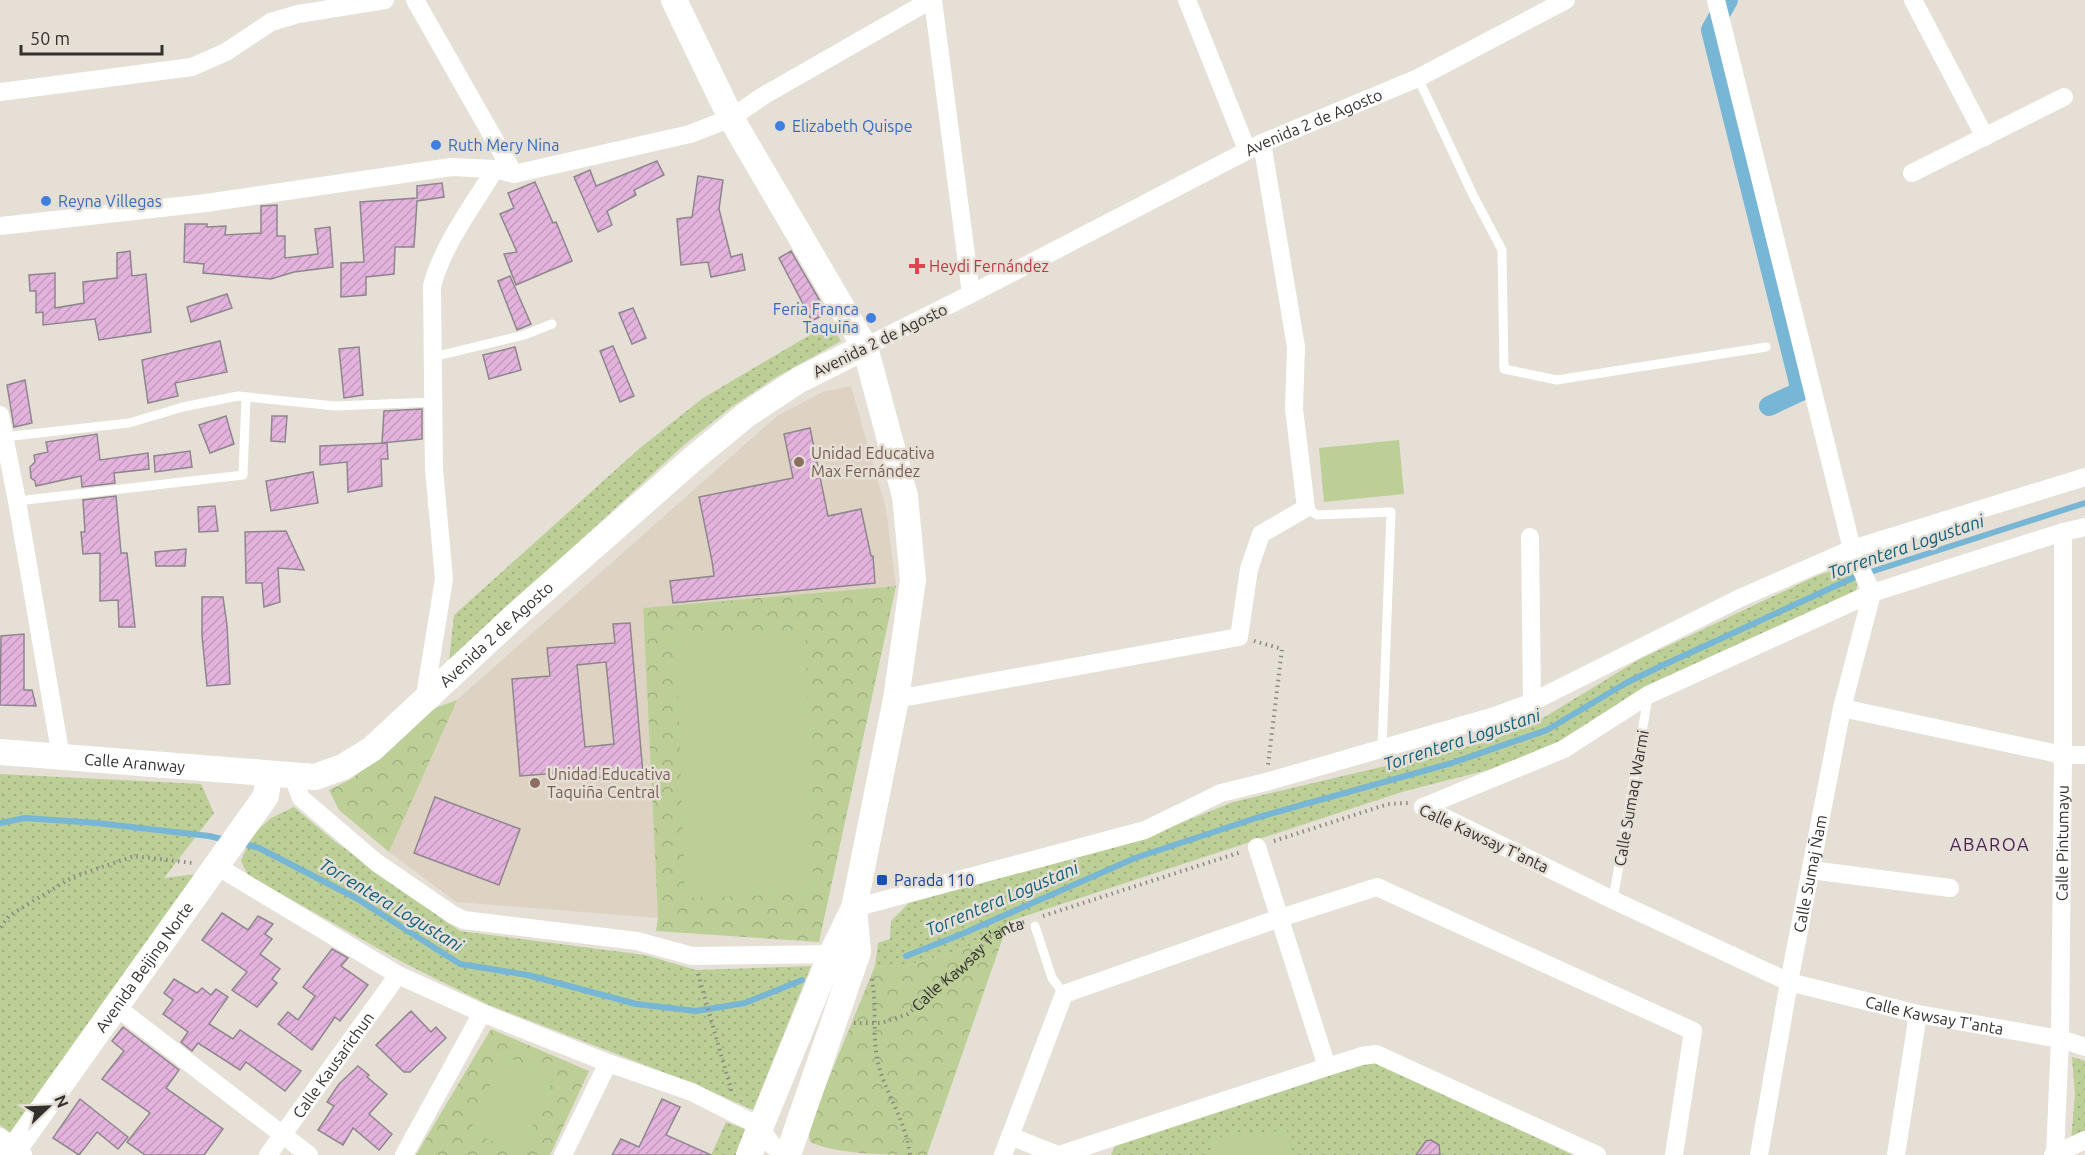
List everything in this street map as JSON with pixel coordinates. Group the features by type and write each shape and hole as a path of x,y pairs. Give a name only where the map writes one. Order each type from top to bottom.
{"main road":[{"path":"674,0 731,118 865,347 905,496 913,580 896,699 854,908 749,1121 748,1155"},
{"name":"Avenida 2 de Agosto","path":"268,774 315,777 343,767 372,749 516,615 746,415 799,380 865,347"},
{"name":"Calle Aranway","path":"0,752 268,774"},
{"name":"Avenida Beijing Norte","path":"12,1149 266,796 268,774"},
{"path":"789,1155 858,952 854,908"}],"street":[{"path":"0,92 192,67 226,52 271,22 298,14 385,0"},
{"path":"415,0 514,174"},
{"path":"0,226 206,203 451,167 495,169 514,174 690,134 731,118 763,96 932,0 971,294"},
{"path":"896,699 1239,637 1249,569 1261,534 1306,508 1294,409 1296,347 1255,147 1187,0"},
{"name":"Avenida 2 de Agosto","path":"865,347 1255,147 1418,78 1566,0"},
{"path":"1716,0 1852,549 1867,581"},
{"path":"1913,0 1985,137"},
{"path":"1912,173 2064,97"},
{"path":"424,702 444,579 434,469 432,286 436,271 448,248 495,169"},
{"path":"0,415 61,757"},
{"path":"854,908 1145,830 1221,793 1495,716 1532,702 1740,598 1852,549 2085,477"},
{"path":"1423,807 1564,749 1648,695 1867,581 2085,527"},
{"name":"Calle Pintumayu","path":"2054,1155 2060,1039 2063,532"},
{"path":"1530,537 1532,702"},
{"name":"Calle Sumaj Ñam","path":"1759,1155 1789,982 1867,581"},
{"path":"1842,708 2063,754 2085,755"},
{"path":"298,776 297,788 301,798 377,863 453,915 473,921 637,941 692,956 831,955 858,952"},
{"name":"Calle Kawsay T'anta","path":"1423,807 1613,900 1789,982 1918,1014 2060,1039 2085,1047"},
{"path":"1257,847 1327,1067"},
{"path":"227,849 398,975 482,1013 608,1063 692,1092 749,1121 773,1146 789,1155"},
{"path":"1811,870 1950,888"},
{"path":"1003,1155 1064,994 1280,918 1377,887 1693,1031 1674,1155"},
{"name":"Calle Kausarichun","path":"268,1155 398,975"},
{"path":"115,1006 309,1155"},
{"path":"404,1155 482,1013"},
{"path":"1896,1155 1918,1014"},
{"path":"1010,1137 1058,1155 1327,1067 1376,1054 1588,1153"},
{"path":"563,1155 608,1063"},
{"path":"2054,1155 2085,1140"}],"lane":[{"path":"1418,78 1473,195 1502,250 1504,369 1557,380 1766,347"},
{"path":"432,357 524,335 552,324"},
{"path":"4,437 129,423 183,407 238,396 335,406 432,402"},
{"path":"17,501 243,475 246,397"},
{"path":"1306,508 1317,515 1390,512 1382,748"},
{"name":"Calle Sumaq Warmi","path":"1613,900 1648,695"},
{"path":"1032,924 1053,978 1064,994"}],"path":[{"path":"1239,637 1282,649 1266,782"},
{"name":"Calle Kawsay T'anta","path":"1040,917 1388,804 1408,803 1423,807"},
{"path":"0,927 10,915 73,878 134,856 227,849"},
{"name":"Calle Kawsay T'anta","path":"834,1024 876,1023 897,1019 908,1014 936,987 962,967 990,937 1006,928 1032,924"},
{"path":"858,952 871,976 875,998 878,1065 904,1125 910,1155"},
{"path":"692,956 710,1016 749,1121"}],"shaded area":[{"name":"Unidad Educativa Taquiña Central","path":"851,386 886,509 896,586 643,609 658,918 456,902 389,852 448,714 457,700 777,416 823,392"}],"green space":[{"path":"830,323 841,341 773,379 730,408 685,444 449,661 454,615 640,448 703,398"},
{"path":"1399,440 1404,494 1324,502 1319,448"},
{"path":"1843,567 1852,571 1857,584 1856,593 1645,688 1551,746 1488,770 1405,791 1007,922 1003,937 902,967 875,966 878,943 890,939 891,921 909,903 1141,839 1233,802 1487,742 1533,724 1640,659 1816,576"},
{"path":"896,586 819,942 656,931 658,918 643,608"},
{"path":"805,630 814,894 685,898 676,635"},
{"path":"457,700 389,852 339,810 329,790 353,778 435,708"},
{"path":"0,774 201,784 214,813 164,878 197,874 12,1134 0,1125"},
{"path":"294,807 333,840 460,931 645,955 696,970 811,966 753,1110 692,1083 489,1005 404,963 248,875 241,861 252,835 271,818"},
{"path":"1003,937 927,1155 850,1152 810,1142 808,1129 875,966 902,967"},
{"path":"491,1029 589,1071 550,1155 416,1155"},
{"path":"503,1055 554,1077 520,1154 470,1131"},
{"path":"2072,1057 2085,1061 2085,1134 2071,1141 2075,1094"},
{"path":"1375,1061 1573,1155 1111,1155 1120,1141"},
{"path":"726,1122 745,1129 736,1155 711,1155"},
{"path":"1287,1130 1290,1155 1212,1155 1210,1138"}],"building":[{"path":"657,161 664,175 634,190 636,195 607,211 612,225 598,232 574,177 590,170 596,186"},
{"path":"698,176 723,180 719,209 731,257 742,254 745,270 711,277 708,262 681,265 677,219 692,217"},
{"path":"535,182 553,223 556,222 572,261 516,285 504,254 517,252 500,214 514,208 508,193"},
{"path":"442,183 444,197 417,201 414,247 395,247 394,274 366,277 366,295 341,297 341,263 364,262 360,202 417,198 417,186"},
{"path":"277,205 277,236 285,236 285,258 318,254 315,229 330,227 333,267 294,272 271,279 203,273 204,264 184,262 185,224 207,224 207,227 226,226 225,235 261,233 261,206"},
{"path":"130,251 132,276 146,274 151,332 99,340 95,319 43,325 43,312 36,313 36,291 30,291 29,275 55,273 55,308 84,303 83,282 117,278 117,253"},
{"path":"791,251 827,313 812,321 779,258"},
{"path":"510,276 531,324 517,330 498,281"},
{"path":"227,294 232,308 191,322 187,307"},
{"path":"633,308 646,338 632,344 619,313"},
{"path":"220,341 227,372 175,383 178,396 148,403 142,360"},
{"path":"613,346 634,396 620,402 600,351"},
{"path":"359,347 363,395 344,398 339,349"},
{"path":"515,347 521,370 489,379 483,355"},
{"path":"25,380 32,423 14,427 7,385"},
{"path":"422,409 422,439 382,443 384,411"},
{"path":"226,416 234,444 210,453 199,425"},
{"path":"272,416 287,416 285,442 271,441"},
{"path":"810,428 828,516 861,509 871,556 873,556 875,583 673,603 670,581 714,576 699,497 793,478 784,434"},
{"path":"97,434 100,460 148,453 149,469 114,473 115,483 82,487 81,476 36,486 35,481 31,478 30,467 35,462 34,455 48,452 46,442"},
{"path":"387,443 388,459 381,459 382,486 348,492 347,462 320,465 320,446"},
{"path":"190,451 192,467 155,472 154,456"},
{"path":"313,472 318,503 271,511 266,481"},
{"path":"116,496 121,553 127,553 135,627 119,627 118,600 100,601 100,553 83,554 81,532 85,532 83,500"},
{"path":"215,506 218,531 199,532 198,507"},
{"path":"286,531 304,570 278,568 280,602 264,607 262,583 246,583 245,532"},
{"path":"186,549 185,566 156,566 155,552"},
{"path":"202,597 223,597 230,684 207,686 202,636"},
{"path":"630,623 643,774 559,781 558,773 520,776 512,679 550,676 547,648 615,643 613,624","holes":["606,662 614,744 585,747 577,665"]},
{"path":"24,634 24,690 32,690 36,706 0,705 1,636"},
{"path":"435,797 520,829 499,885 414,853"},
{"path":"222,913 248,930 258,916 273,924 265,934 272,939 260,954 280,969 272,979 277,983 257,1007 232,990 247,972 202,940"},
{"path":"332,949 348,958 341,966 368,985 340,1021 335,1017 312,1050 278,1024 288,1012 298,1020 315,996 303,987"},
{"path":"174,979 197,993 202,988 211,995 216,989 228,997 209,1024 233,1039 240,1030 301,1071 285,1091 246,1062 240,1070 198,1043 192,1051 181,1042 188,1032 163,1014 173,1000 164,993"},
{"path":"411,1011 431,1032 436,1027 446,1038 410,1072 404,1072 376,1045"},
{"path":"123,1027 179,1070 166,1088 223,1129 204,1155 145,1155 127,1142 150,1113 102,1079 124,1051 112,1041"},
{"path":"358,1066 387,1094 369,1114 392,1134 379,1150 353,1128 343,1145 318,1130 334,1106 327,1102 339,1084"},
{"path":"80,1099 128,1137 118,1149 97,1132 79,1155 53,1138"},
{"path":"662,1099 680,1107 666,1135 711,1155 612,1155 621,1139 639,1147"},
{"path":"1431,1140 1439,1145 1440,1155 1416,1155 1426,1141"}],"waterway":[{"path":"1728,0 1711,30 1801,391 1769,406"},
{"name":"Torrentera Logustani","path":"906,956 962,934 1135,858 1259,817 1452,763 1547,730 1626,683 1855,577 2085,503"},
{"name":"Torrentera Logustani","path":"0,823 25,818 97,823 226,840"},
{"name":"Torrentera Logustani","path":"242,843 259,848 356,898 460,964 528,975 636,1004 696,1011 745,1003 802,980"}],"place":[{"name":"Elizabeth Quispe","path":"780,126"},
{"name":"Ruth Mery Nina","path":"436,145"},
{"name":"Reyna Villegas","path":"46,201"},
{"name":"Heydi Fernández","path":"917,266"},
{"name":"Feria Franca Taquiña","path":"871,318"},
{"name":"Unidad Educativa Max Fernández","path":"799,462"},
{"name":"Unidad Educativa Taquiña Central","path":"535,783"},
{"name":"Parada 110","path":"882,880"}],"district":[{"name":"ABAROA","path":"1990,845"}]}
